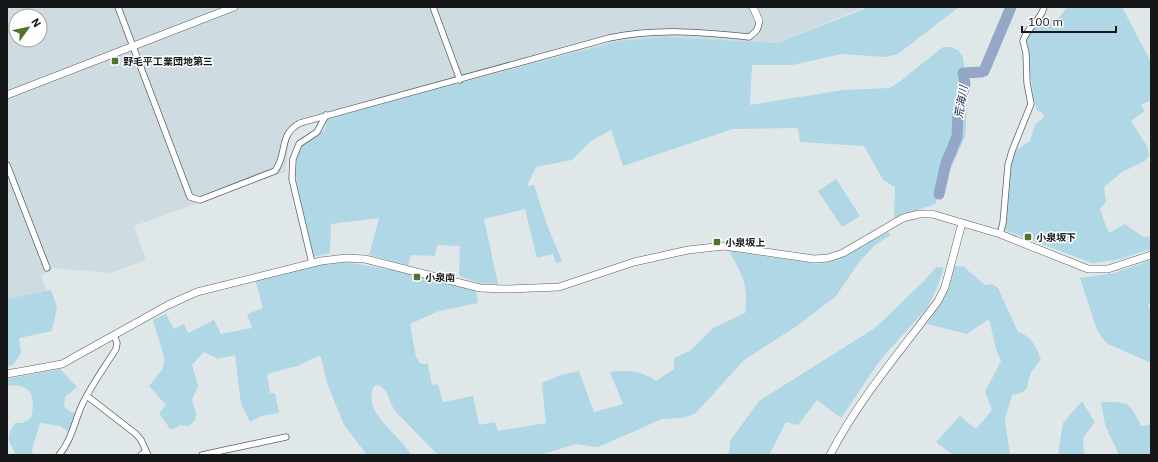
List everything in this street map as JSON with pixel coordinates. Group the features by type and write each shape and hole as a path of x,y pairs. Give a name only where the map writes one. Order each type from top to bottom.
{"street":[{"path":"118,7 190,197 200,200 275,171 282,161 285,138 290,128 300,123 561,51 631,34 694,31 749,36 756,32 759,27 759,21 754,7"},
{"path":"7,95 234,7"},
{"path":"433,7 460,80"},
{"path":"1000,234 1003,223 1008,165 1031,104 1027,83 1026,53 1023,41 1028,30 1041,18 1044,7"},
{"path":"312,263 292,179 293,159 299,144 317,132 326,115"},
{"path":"7,165 46,268"},
{"path":"7,374 62,364 196,292 312,263 346,258 365,259 480,288 536,289 559,286 634,262 688,250 724,246 814,259 828,258 843,253 903,218 919,214 932,214 1000,234 1083,267 1097,270 1122,266 1151,255"},
{"path":"830,455 841,434 876,382 938,301 945,287 962,223"},
{"path":"59,455 69,440 81,407 116,349 117,343 114,335"},
{"path":"87,396 136,434 147,453 141,455"},
{"path":"202,455 286,437"}],"shaded area":[{"path":"7,7 865,7 778,43 661,37 620,41 304,126 294,131 289,138 285,172 134,226 146,260 111,273 53,268 41,275 47,291 7,299"},
{"path":"869,7 959,7 898,54 885,57 842,54 792,65 752,65 750,105 843,90 889,88 898,83 943,47 951,47 959,51 963,57 967,91 965,137 935,204 894,218 895,187 883,180 864,146 800,142 798,128 733,129 623,166 611,130 591,141 572,160 536,167 527,186 534,185 547,225 562,261 556,263 553,254 537,258 525,209 484,219 498,284 480,283 461,277 459,274 460,246 437,245 435,256 411,255 408,265 369,255 379,218 331,224 330,253 313,257 297,187 297,159 304,143 324,130 327,118 620,41 661,37 778,43"},
{"path":"1067,7 1122,7 1151,62 1151,100 1141,105 1145,111 1131,121 1147,146 1149,155 1145,161 1122,172 1104,187 1106,201 1100,210 1109,233 1125,224 1143,237 1151,236 1151,249 1116,260 1092,263 1005,230 1010,165 1015,151 1030,141 1035,125 1044,117 1042,112 1037,111 1035,104 1026,40 1036,25 1049,19 1059,18"},
{"path":"836,179 860,216 842,227 818,191"},
{"path":"888,232 891,235 875,245 859,262 836,296 797,326 744,360 695,414 682,418 662,419 598,447 576,444 540,455 438,455 394,410 386,391 379,385 374,386 371,396 377,414 406,447 411,455 367,455 344,425 327,383 321,357 318,356 297,366 267,374 270,393 275,393 279,413 261,416 250,422 241,404 235,355 218,359 204,352 192,365 198,386 192,400 196,413 195,421 188,426 180,425 176,428 170,429 159,413 166,405 149,386 162,370 165,360 153,320 166,314 174,329 184,324 188,333 214,320 221,334 252,328 247,314 263,308 255,279 318,264 346,262 409,273 476,291 478,303 439,311 410,324 416,357 421,364 428,364 432,385 438,384 443,402 473,396 479,425 495,422 498,431 546,423 542,383 560,375 579,371 594,412 623,404 610,372 623,371 640,373 656,381 674,369 674,358 690,351 713,328 745,313 746,295 743,280 729,251 819,264 840,258"},
{"path":"1151,260 1151,299 1148,306 1151,312 1151,363 1106,343 1097,330 1080,278 1114,273"},
{"path":"954,266 964,267 985,285 992,284 998,288 1018,332 1030,339 1041,359 1031,373 1026,390 1012,395 1005,419 1010,455 953,455 936,442 960,416 976,429 992,410 985,392 1001,361 996,349 989,319 967,334 927,324 944,297"},
{"path":"936,267 944,268 937,288 927,308 881,359 841,418 817,400 798,425 786,422 769,455 726,455 729,452 730,441 759,401 875,328 925,280"},
{"path":"51,290 57,307 52,331 19,338 21,353 13,365 8,366 7,299"},
{"path":"60,369 77,387 65,397 64,406 69,411 76,413 70,432 60,426 40,423 32,450 33,455 16,455 9,439 10,432 15,423 22,423 31,418 33,403 32,397 27,389 22,387 7,386 7,379"},
{"path":"1082,401 1095,422 1083,438 1084,455 1058,455 1063,423"},
{"path":"1101,402 1123,403 1130,407 1134,412 1141,426 1151,425 1151,455 1119,455 1105,425"}],"waterway":[{"name":"荒海川","path":"939,194 946,163 957,137 958,112 965,84 963,73 984,71 1011,7"}],"place":[{"name":"野毛平工業団地第三","path":"115,61"},
{"name":"小泉坂下","path":"1028,237"},
{"name":"小泉坂上","path":"717,242"},
{"name":"小泉南","path":"417,277"}]}
